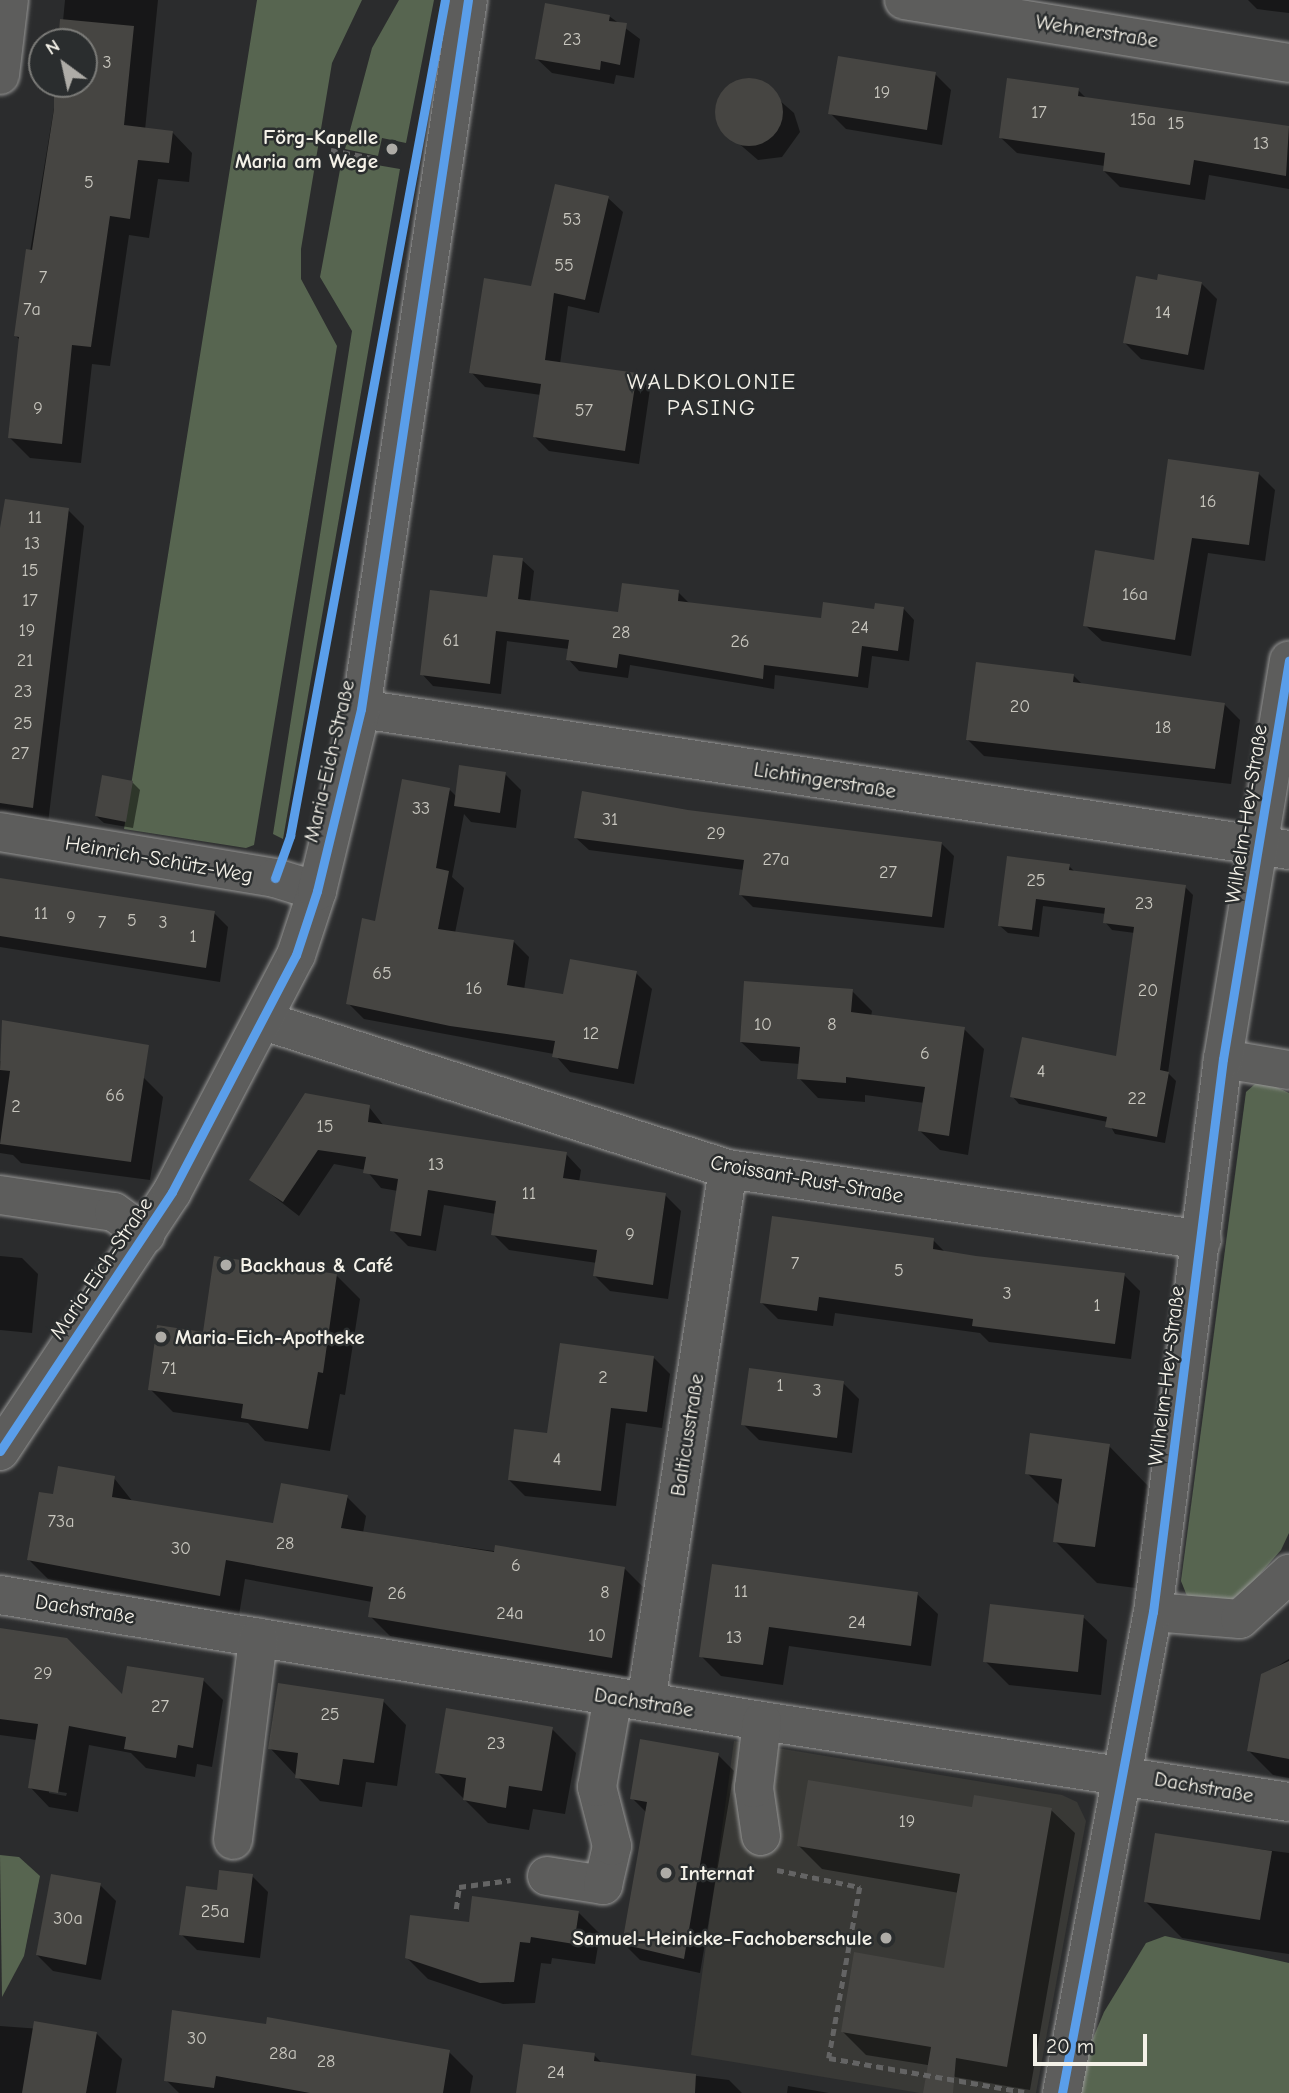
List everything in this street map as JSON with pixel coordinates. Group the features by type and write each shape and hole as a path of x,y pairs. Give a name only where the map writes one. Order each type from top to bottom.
{"street":[{"path":"0,75 9,0"},
{"name":"Maria-Eich-Straße","path":"0,1451 146,1235 264,1021 296,955 317,891 361,709 468,0"},
{"name":"Wehnerstraße","path":"904,0 1289,62"},
{"name":"Wilhelm-Hey-Straße","path":"1062,2093 1153,1612 1223,1059 1274,848 1289,660"},
{"name":"Lichtingerstraße","path":"361,709 1274,848"},
{"name":"Heinrich-Schütz-Weg","path":"0,832 275,878 317,891"},
{"name":"Croissant-Rust-Straße","path":"264,1021 728,1169 1202,1240"},
{"path":"1223,1059 1289,1070"},
{"name":"Balticusstraße","path":"547,1876 604,1885 612,1846 597,1787 630,1699 728,1169"},
{"path":"0,1195 114,1212 146,1235"},
{"path":"1153,1612 1240,1619 1289,1574"},
{"name":"Dachstraße","path":"0,1595 761,1721 1122,1773 1289,1802"},
{"path":"233,1840 258,1637"},
{"path":"761,1721 754,1788 761,1836"}],"path":[{"path":"331,150 377,159"},
{"path":"761,1836 760,1852 768,1867 860,1887 829,2058 1031,2093"},
{"path":"456,1909 459,1887 547,1876"}],"shaded area":[{"name":"Samuel-Heinicke-Fachoberschule","path":"734,1741 1062,1795 1077,1802 1086,1821 1036,2093 920,2093 691,2055"}],"green space":[{"path":"257,0 362,0 332,63 301,249 301,279 337,346 254,845 246,848 124,829"},
{"path":"399,0 434,0 406,143 382,138 378,156 345,149 372,48"},
{"path":"342,159 400,169 283,839 273,834 352,331 320,277"},
{"path":"1268,1083 1289,1093 1289,1533 1281,1550 1247,1589 1228,1602 1187,1596 1181,1581 1246,1092 1255,1084"},
{"path":"0,1855 19,1857 40,1876 24,1956 2,1997"},
{"path":"1165,1936 1289,1963 1289,2093 1078,2093 1080,2069 1104,2012 1146,1943"}],"building":[{"path":"545,3 610,15 609,21 627,23 620,65 601,61 600,70 535,59"},
{"path":"60,19 134,26 124,125 173,131 169,163 138,160 130,219 110,216 91,347 72,345 62,444 8,438 19,337 14,336 26,249 32,250 54,98 98,98 98,28 59,28"},
{"path":"838,56 936,72 927,130 828,114"},
{"path":"749,78 762,81 773,88 780,99 783,112 780,125 773,136 762,143 749,146 736,143 725,136 718,125 715,112 718,99 725,88 736,81"},
{"path":"1007,78 1079,88 1078,96 1289,126 1286,176 1194,160 1190,185 1103,171 1105,153 999,138"},
{"path":"555,184 609,196 585,300 554,293 545,360 637,373 625,451 533,437 541,384 469,373 484,278 531,286"},
{"path":"1158,274 1202,282 1188,355 1123,343 1136,276 1157,280"},
{"path":"1168,459 1259,472 1249,545 1192,538 1175,640 1083,626 1095,550 1154,560"},
{"path":"5,499 69,508 33,808 0,803 0,528"},
{"path":"493,555 523,558 518,599 618,612 622,583 679,590 678,601 821,618 823,602 874,609 875,603 904,607 898,651 862,646 858,677 764,665 763,679 619,654 617,668 566,660 569,640 496,631 490,684 420,675 430,590 487,597"},
{"path":"976,662 1074,674 1073,682 1225,703 1215,769 966,740"},
{"path":"459,765 506,772 500,813 454,806"},
{"path":"102,775 133,781 126,822 95,816"},
{"path":"402,779 450,788 436,868 449,871 438,929 514,940 507,985 563,994 570,959 637,971 618,1069 552,1057 555,1041 450,1026 346,1004 362,918 375,921"},
{"path":"582,791 688,810 942,842 932,917 739,895 744,860 574,838"},
{"path":"1007,856 1070,864 1069,870 1186,885 1160,1070 1169,1072 1157,1137 1105,1127 1107,1117 1010,1097 1022,1037 1116,1056 1134,927 1103,923 1105,908 1036,899 1032,930 998,926"},
{"path":"0,878 215,911 206,968 0,936"},
{"path":"744,981 853,989 851,1012 965,1027 949,1136 918,1131 925,1087 846,1077 846,1083 797,1079 800,1047 740,1042"},
{"path":"2,1020 149,1045 131,1162 0,1144 10,1071 0,1070"},
{"path":"305,1093 370,1105 368,1122 567,1152 563,1178 666,1193 653,1285 593,1276 597,1250 491,1235 496,1201 428,1190 421,1236 390,1231 398,1179 363,1173 366,1157 318,1150 283,1202 249,1180"},
{"path":"772,1216 934,1238 933,1249 976,1256 1125,1273 1115,1344 972,1326 973,1319 819,1297 817,1311 760,1303"},
{"path":"214,1256 337,1274 323,1373 318,1372 308,1429 241,1418 243,1404 148,1390 157,1325 203,1332"},
{"path":"560,1343 654,1356 647,1412 611,1408 601,1491 508,1480 514,1429 547,1433"},
{"path":"749,1368 844,1381 837,1438 741,1425"},
{"path":"1030,1433 1110,1444 1095,1547 1053,1542 1062,1479 1025,1474"},
{"path":"58,1466 115,1476 112,1497 273,1523 281,1483 348,1495 341,1528 494,1552 495,1545 625,1567 612,1658 368,1617 373,1587 226,1560 220,1596 27,1560 39,1492 53,1494"},
{"path":"712,1564 918,1592 911,1646 769,1627 763,1665 699,1657"},
{"path":"990,1604 1084,1615 1078,1672 983,1662"},
{"path":"0,1628 67,1638 122,1694 127,1666 204,1678 193,1748 178,1745 176,1758 124,1749 126,1737 69,1726 58,1793 28,1788 38,1724 0,1719"},
{"path":"1289,1661 1289,1759 1247,1751 1261,1674"},
{"path":"278,1683 384,1699 374,1763 343,1759 339,1785 295,1778 298,1753 268,1749"},
{"path":"446,1708 553,1727 542,1791 509,1786 506,1808 463,1800 466,1778 435,1773"},
{"name":"Internat","path":"640,1739 719,1753 684,1959 622,1944 647,1802 630,1799"},
{"path":"808,1780 972,1807 974,1795 1052,1808 1007,2067 956,2058 953,2093 923,2093 931,2047 841,2032 854,1952 944,1968 960,1874 797,1846"},
{"path":"1155,1833 1272,1851 1260,1920 1144,1902"},
{"path":"219,1870 253,1874 244,1943 179,1935 186,1886 217,1890"},
{"path":"51,1874 101,1883 86,1965 36,1955"},
{"path":"472,1896 579,1911 574,1944 531,1937 530,1943 520,1942 514,1982 480,1983 405,1958 410,1915 469,1922"},
{"path":"172,2010 266,2024 267,2017 450,2050 443,2093 310,2093 216,2076 214,2088 164,2081"},
{"path":"34,2021 97,2032 86,2093 22,2093"},
{"path":"523,2044 595,2053 594,2061 696,2074 695,2093 516,2093"}],"cycle path":[{"path":"275,878 290,836 445,0"},
{"path":"0,1451 172,1192 296,955 317,891 361,709 468,0"},
{"path":"1062,2093 1153,1612 1223,1059 1289,660"}],"place":[{"name":"Förg-Kapelle Maria am Wege","path":"392,149"},
{"name":"Backhaus & Café","path":"226,1265"},
{"name":"Maria-Eich-Apotheke","path":"161,1337"},
{"name":"Internat","path":"666,1873"},
{"name":"Samuel-Heinicke-Fachoberschule","path":"886,1938"}],"district":[{"name":"WALDKOLONIE PASING","path":"712,395"}]}
